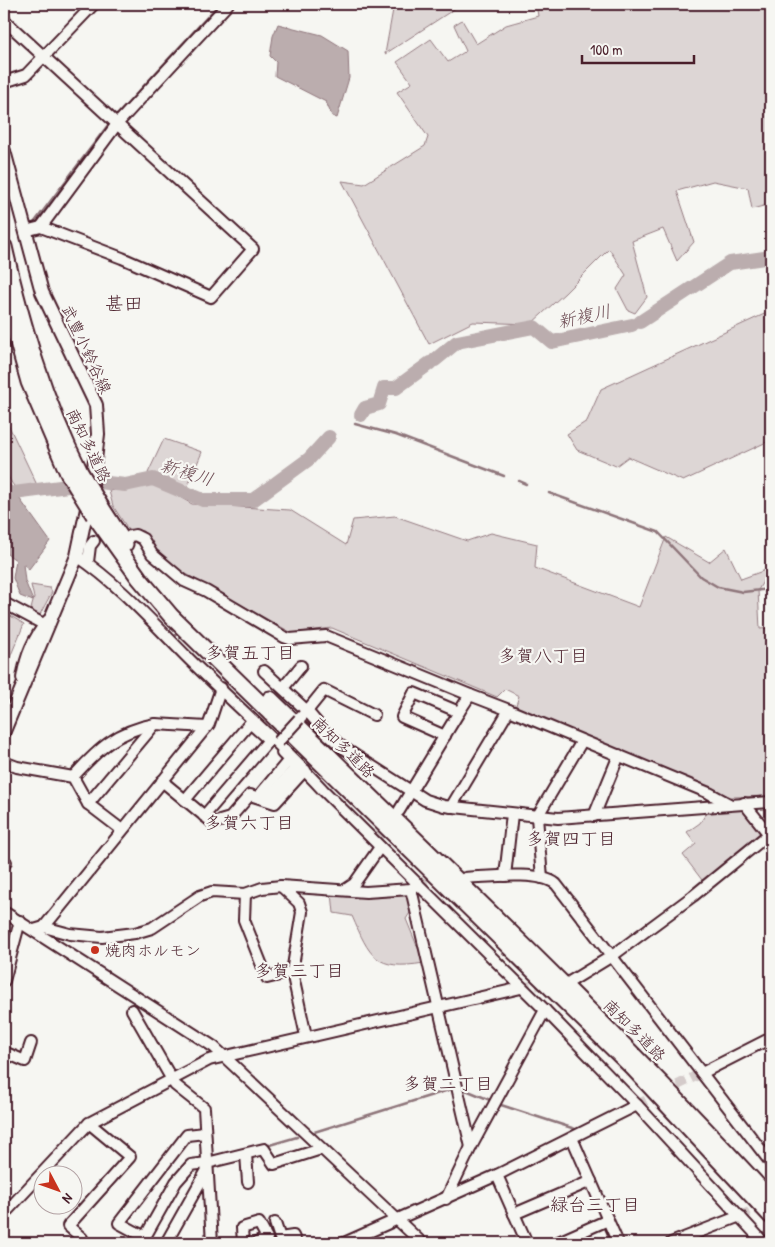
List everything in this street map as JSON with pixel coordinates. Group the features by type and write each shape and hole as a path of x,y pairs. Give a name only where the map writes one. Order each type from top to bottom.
{"highway":[{"name":"南知多道路","path":"4,247 36,368 54,415 83,476 97,511 121,555 171,616 633,1068 771,1216"},
{"name":"南知多道路","path":"4,291 29,382 83,476"},
{"name":"南知多道路","path":"97,511 178,608 558,977 642,1061 771,1200"}],"main road":[{"name":"武豊小鈴谷線","path":"4,152 42,292 96,405 98,434 83,476 82,559 48,622 4,731"}],"street":[{"path":"4,82 26,75 94,4"},
{"path":"25,232 41,227 117,124 228,4"},
{"path":"4,20 253,249 211,297 122,258 41,227"},
{"path":"130,536 135,535 143,539 152,554 184,581 206,591 284,637 290,639 326,636 618,755 709,793 729,804"},
{"path":"94,541 82,559 133,600 186,656 305,770 380,847 415,887 545,1010 637,1105 764,1243"},
{"path":"4,603 48,622"},
{"path":"283,688 301,666"},
{"path":"264,671 307,711 325,732 342,746 425,800 451,807 558,818 771,802"},
{"path":"44,927 207,727 221,688"},
{"path":"204,816 273,741 307,711 324,690 374,715"},
{"path":"445,736 402,717 414,693 459,712"},
{"path":"398,811 412,792 470,695"},
{"path":"451,807 509,710"},
{"path":"185,800 250,723 273,741 289,760 263,798"},
{"path":"73,777 94,753 113,739 134,728 155,724 207,727"},
{"path":"88,804 155,724"},
{"path":"542,878 537,816 582,741"},
{"path":"594,816 618,755"},
{"path":"4,762 17,767 73,777"},
{"path":"162,781 213,823 230,818 250,795 275,803 305,770"},
{"path":"73,777 88,804 122,830"},
{"path":"571,981 612,956 770,836 744,803"},
{"path":"505,876 512,814"},
{"path":"345,890 354,884 380,847"},
{"path":"465,878 505,876 542,878 550,879 556,884 771,1163"},
{"path":"34,930 44,927 88,936 126,935 152,928 200,896 223,891 245,894 262,888 281,886 366,892 415,887"},
{"path":"281,886 298,903 302,912 292,972 306,1036"},
{"path":"415,887 439,1006 471,1147"},
{"path":"245,894 244,920 267,978 292,972"},
{"path":"4,981 9,918 34,930 183,1025 225,1055 422,1243"},
{"path":"4,1214 89,1124 170,1079 225,1055 521,988"},
{"path":"132,1010 170,1079 204,1108 212,1243"},
{"path":"446,1199 471,1147 545,1010"},
{"path":"702,1073 771,1038"},
{"path":"4,1052 25,1061 31,1043"},
{"path":"344,1243 361,1240 398,1220 497,1175 637,1105"},
{"path":"78,1243 82,1238 68,1226 130,1157 89,1124"},
{"path":"205,1133 187,1135 119,1223 145,1237 176,1182 191,1165 207,1166 264,1149 274,1164 321,1148"},
{"path":"572,1138 618,1243"},
{"path":"246,1154 248,1182"},
{"path":"166,1243 207,1166"},
{"path":"497,1175 527,1243"},
{"path":"514,1214 591,1181"},
{"path":"671,1243 740,1216"},
{"path":"556,1243 608,1220"},
{"path":"276,1223 280,1238 293,1236 296,1243"},
{"path":"243,1243 242,1228 259,1224 267,1238 256,1243"}],"shaded area":[{"path":"394,4 462,4 385,54"},
{"path":"536,4 581,4 582,6 604,4 771,4 771,204 752,209 748,188 713,181 677,191 694,242 677,261 663,229 632,241 647,297 635,313 628,310 617,289 626,275 609,249 531,324 473,322 429,344 342,181 364,184 425,146 428,137 397,92 412,83 397,62 431,39 448,62 466,51 454,25 462,20 476,44 506,25 538,16"},
{"path":"278,24 322,35 348,51 349,78 337,118 332,116 326,102 275,76 276,62 270,56 273,36"},
{"path":"771,311 771,440 683,481 628,457 616,466 577,450 567,434 587,421 601,389"},
{"path":"4,422 8,424 37,485 18,490 12,484 4,459"},
{"path":"164,439 202,452 187,488 148,473"},
{"path":"4,477 50,541 29,569 23,564 25,581 33,601 20,596 13,578 16,560 4,552"},
{"path":"153,482 192,504 290,510 346,545 353,520 395,516 467,541 491,533 537,544 535,568 639,607 666,537 709,562 726,548 741,579 771,568 758,590 760,629 771,628 771,796 731,797 515,708 519,696 505,689 497,697 332,628 292,633 179,570 155,551 143,531 128,529 113,506 109,491"},
{"path":"31,585 50,588 52,592 38,618 33,616 31,609 34,598"},
{"path":"4,612 24,624 5,669 4,669"},
{"path":"744,803 769,834 705,884 683,855 696,844 687,832 700,823 711,806"},
{"path":"332,893 371,896 408,893 413,908 406,919 424,963 395,965 376,958 364,942 352,916 334,913"}],"waterway":[{"path":"116,116 219,4"},
{"path":"29,224 34,223 108,125"},
{"name":"新複川","path":"640,322 730,263 771,257"},
{"name":"新複川","path":"435,360 457,342 534,327 552,342 632,325"},
{"name":"新複川","path":"361,415 365,408 379,404 384,388 396,388 430,363"},
{"path":"355,424 396,435 504,476"},
{"name":"新複川","path":"14,493 99,482 125,485 153,479 203,500 253,500 309,459 329,437"},
{"path":"519,481 526,484"},
{"path":"549,493 658,532 701,577 718,587 743,592 771,589"},
{"path":"461,1088 490,1100"},
{"path":"311,1133 452,1089"},
{"path":"501,1105 575,1129"},
{"path":"266,1146 297,1137"}],"tunnel":[{"path":"375,840 390,822"},
{"path":"418,884 444,880"},
{"path":"521,988 550,983"},
{"path":"637,1105 702,1073"},
{"path":"740,1216 766,1205"}],"place":[{"name":"焼肉ホルモン","path":"95,950"}],"district":[{"name":"甚田","path":"124,303"},
{"name":"多賀五丁目","path":"250,652"},
{"name":"多賀八丁目","path":"543,655"},
{"name":"多賀六丁目","path":"249,822"},
{"name":"多賀四丁目","path":"571,838"},
{"name":"多賀三丁目","path":"299,970"},
{"name":"多賀二丁目","path":"448,1083"},
{"name":"緑台三丁目","path":"595,1204"}]}
